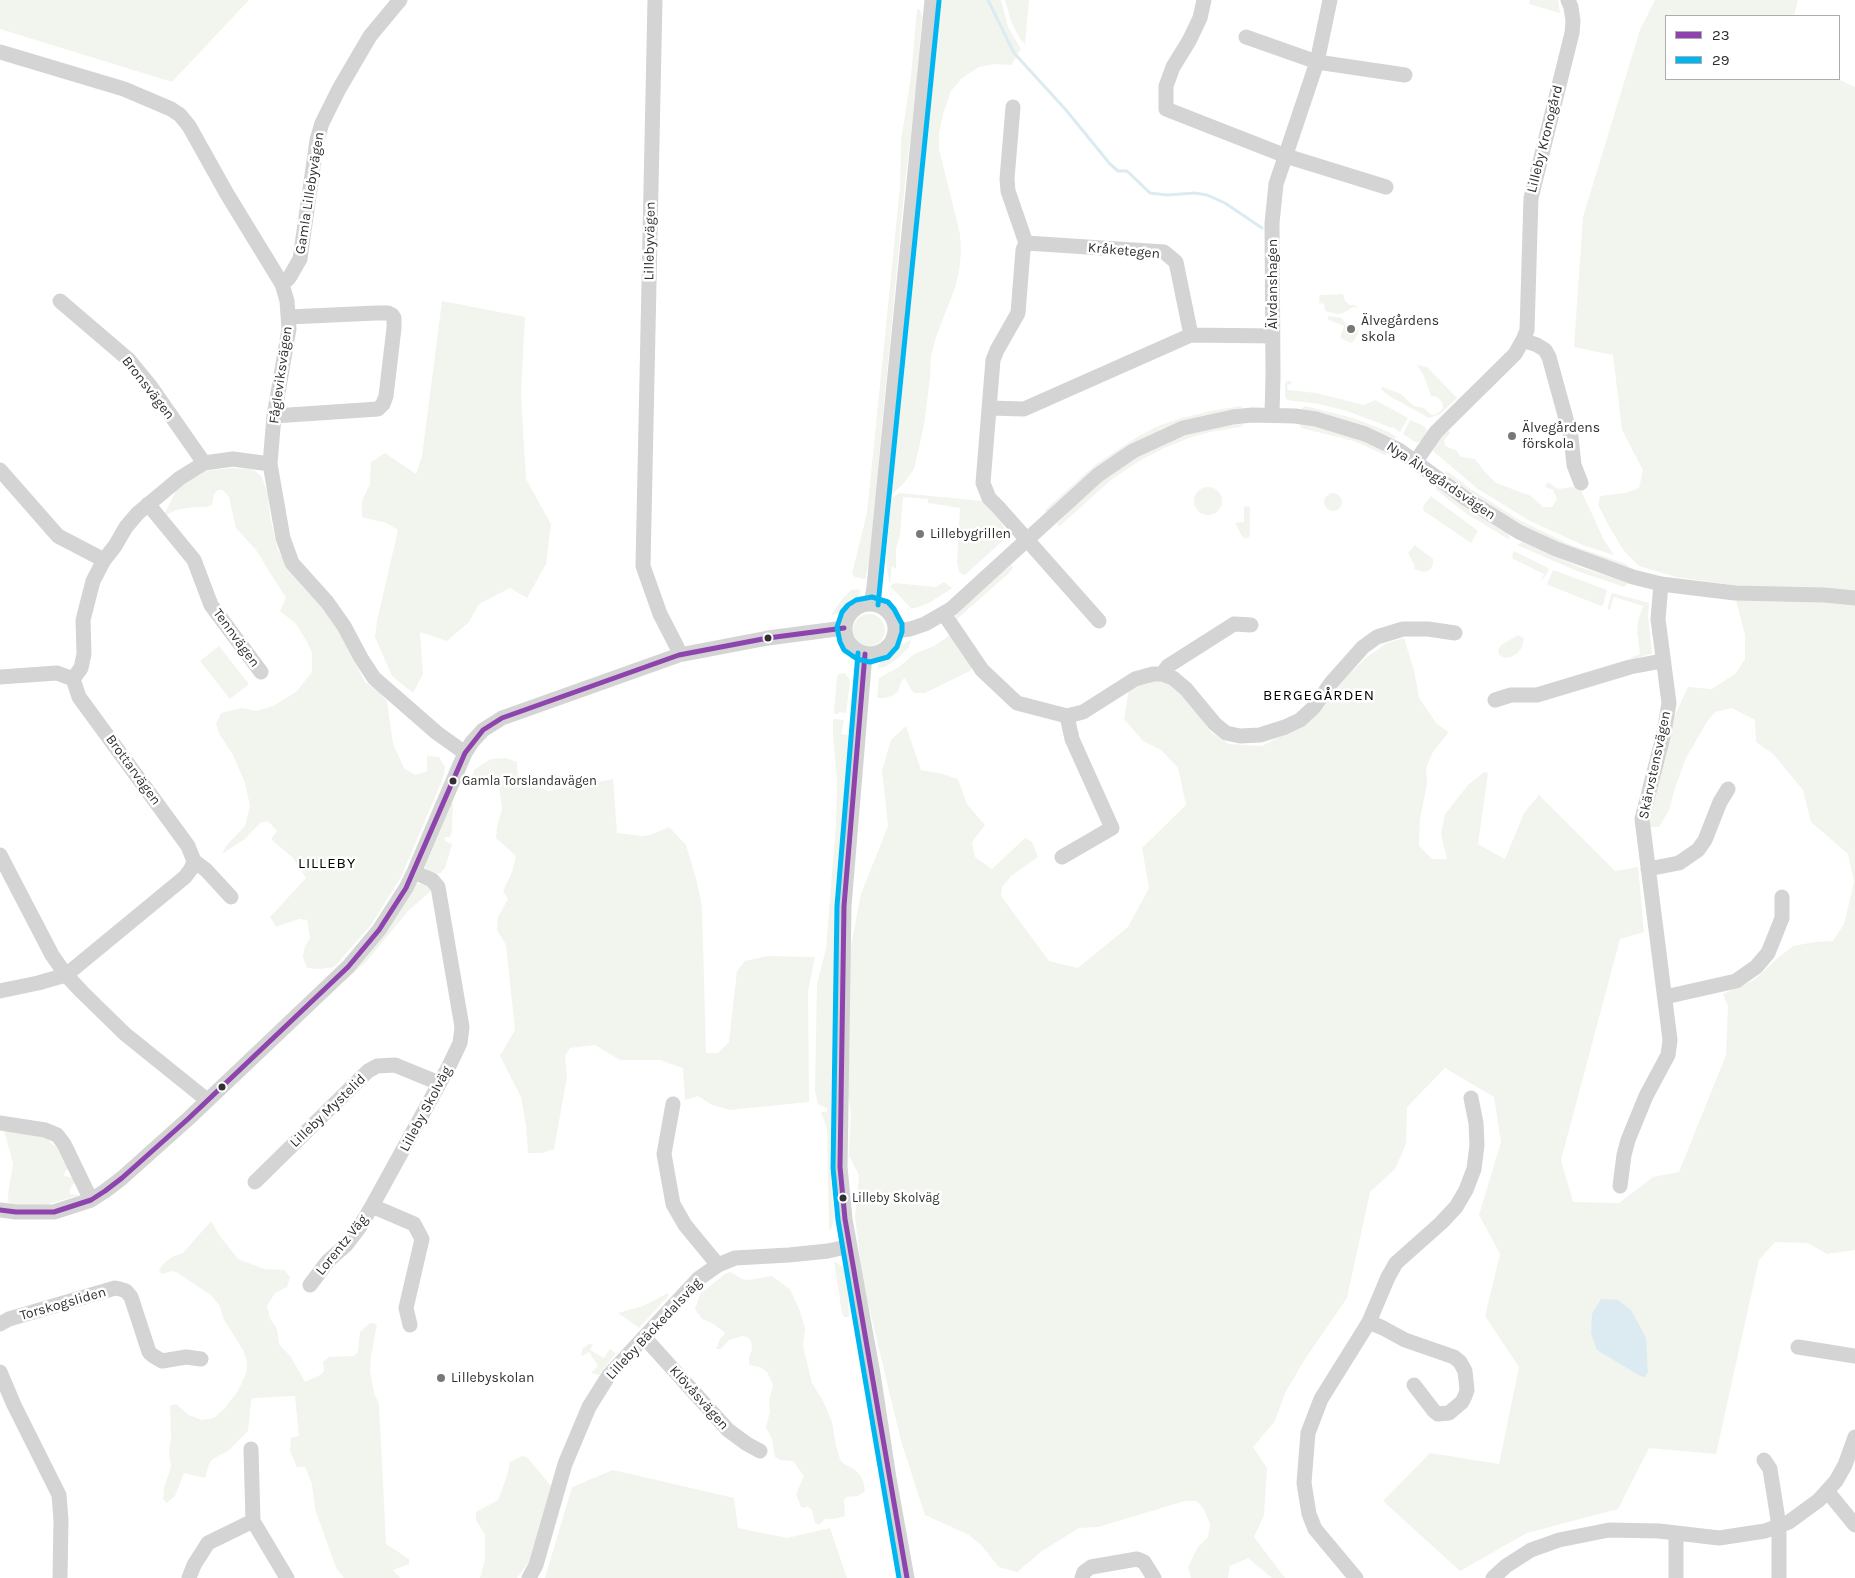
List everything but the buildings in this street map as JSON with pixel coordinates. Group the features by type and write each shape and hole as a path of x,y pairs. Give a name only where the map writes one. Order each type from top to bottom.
{"street":[{"name":"Gamla Lillebyvägen","path":"282,284 289,278 300,259 317,140 322,123 342,82 370,36 400,0"},
{"name":"Lillebyvägen","path":"655,0 643,566 660,614 677,647 679,655"},
{"path":"871,604 932,0"},
{"path":"1204,0 1198,24 1190,41 1173,67 1166,86 1166,109 1286,156 1386,187"},
{"name":"Älvdanshagen","path":"1272,414 1272,222 1276,184 1317,62 1330,0"},
{"name":"Lilleby Kronogård","path":"1416,461 1436,432 1515,354 1527,330 1530,198 1572,33 1574,21 1569,0"},
{"path":"1246,37 1317,62 1405,75"},
{"name":"Fågleviksvägen","path":"0,52 124,89 155,101 180,115 189,126 227,194 282,284 287,301 289,317 286,347 274,416 270,464 283,538 292,563 327,602 344,626 374,678 437,733 464,753"},
{"path":"1013,107 1007,180 1008,191 1026,243 1023,250 1018,313 993,360 983,483 989,498 1099,621"},
{"name":"Kråketegen","path":"1026,243 1164,252 1176,262 1191,335"},
{"name":"Bronsvägen","path":"60,301 129,360 151,387 204,463"},
{"path":"274,416 378,409 383,404 386,396 394,328 394,318 392,315 376,313 289,317"},
{"path":"989,408 1024,409 1191,335 1273,336"},
{"path":"1523,340 1545,350 1550,357 1571,437 1574,466 1581,483"},
{"name":"Nya Älvegårdsvägen","path":"895,631 910,629 944,614 1098,475 1151,441 1198,424 1233,417 1272,414 1316,419 1343,426 1388,444 1416,461 1465,498 1519,532 1556,549 1612,570 1660,584 1735,593 1824,595 1855,598"},
{"path":"0,677 56,673 73,679 81,668 84,654 83,620 93,581 104,560 126,527 148,504 180,478 204,463 233,459 270,464"},
{"path":"0,470 58,536 104,560"},
{"name":"Tennvägen","path":"148,504 194,560 211,605 261,672"},
{"name":"Skärvstensvägen","path":"1620,1186 1628,1140 1646,1096 1668,1055 1670,1040 1642,819 1664,733 1668,703 1658,619 1660,584"},
{"path":"871,604 880,607 888,613 894,621 895,631 887,647 877,653 866,654 850,645 844,628 848,616 853,611 864,605 871,604"},
{"path":"944,614 982,670 1017,703 1067,716 1083,712 1135,679 1153,674 1162,674 1173,678 1186,688 1215,724 1226,732 1240,736 1260,735 1300,720 1314,707 1331,683 1363,647 1378,637 1403,629 1428,629 1455,633"},
{"path":"1162,674 1168,666 1234,624 1251,625"},
{"path":"0,1210 54,1212 91,1200 122,1178 348,967 368,945 394,908 414,872 464,753 483,730 502,718 679,655 768,638 844,628"},
{"path":"866,654 844,906 840,1166 844,1212 907,1578"},
{"path":"1496,700 1511,695 1537,695 1630,667 1662,661"},
{"name":"Brottarvägen","path":"73,679 79,697 188,846 194,861 206,870 231,897"},
{"path":"1062,857 1112,828 1072,738 1067,716"},
{"path":"1648,868 1679,863 1698,850 1705,840 1720,802 1728,788"},
{"path":"0,855 52,955 66,975 125,1034 207,1100"},
{"path":"0,991 66,975 185,877 194,861"},
{"name":"Lilleby Skolväg","path":"372,1206 460,1044 462,1027 438,887 432,880 414,872"},
{"path":"1665,997 1736,980 1756,967 1768,953 1782,918 1782,897"},
{"name":"Lilleby Mystelid","path":"255,1182 368,1071 378,1066 395,1065 439,1084"},
{"path":"1356,1578 1315,1530 1309,1514 1304,1483 1308,1433 1315,1413 1331,1382 1369,1322 1396,1263 1441,1223 1456,1207 1466,1190 1474,1169 1477,1145 1476,1123 1471,1098"},
{"path":"673,1104 664,1154 673,1204 685,1224 718,1265"},
{"path":"0,1123 45,1130 57,1135 64,1144 91,1200"},
{"path":"372,1206 414,1224 422,1238 406,1308 410,1325"},
{"name":"Lorentz Väg","path":"310,1285 328,1261 346,1245 372,1206"},
{"name":"Lilleby Bäckedalsväg","path":"528,1578 536,1565 565,1464 589,1407 609,1375 698,1279 718,1265 735,1258 828,1251 850,1246"},
{"name":"Torskogsliden","path":"0,1324 115,1288 126,1291 131,1297 148,1352 162,1361 186,1357 201,1359"},
{"path":"1369,1322 1405,1340 1454,1357 1466,1371 1467,1390 1465,1396 1462,1402 1449,1413 1438,1414 1434,1411 1414,1385"},
{"name":"Klövåsvägen","path":"644,1337 728,1430 760,1451"},
{"path":"1798,1347 1855,1356"},
{"path":"0,1372 18,1414 59,1495 61,1520 60,1578"},
{"path":"1493,1578 1506,1566 1531,1550 1567,1538 1609,1530 1659,1531 1719,1538 1765,1531 1779,1526 1801,1514 1827,1492 1836,1481 1845,1464 1855,1437"},
{"path":"251,1448 253,1521 287,1578"},
{"path":"1764,1460 1770,1470 1779,1526 1779,1578"},
{"path":"1827,1492 1855,1525"},
{"path":"189,1578 194,1565 208,1543 253,1521"},
{"path":"1676,1534 1676,1578"},
{"path":"1082,1578 1084,1572 1091,1567 1137,1559 1144,1562 1154,1578"}],"shaded area":[{"path":"0,0 249,0 172,82 0,29"},
{"path":"938,0 1001,0 1008,27 1021,49 1011,65 995,64 979,67 962,78 951,91 943,114 939,134 939,149 960,234 959,271 955,288 936,337 931,356 924,425 914,469 904,483 889,497"},
{"path":"1005,0 1029,0 1025,44 1020,39 1011,21"},
{"path":"1530,0 1558,0 1560,13 1529,4"},
{"path":"1655,0 1798,0 1794,15 1665,15 1665,80 1840,80 1855,87 1855,1250 1827,1254 1808,1243 1775,1242 1759,1260 1716,1454 1649,1448 1618,1509 1527,1533 1460,1571 1383,1501 1430,1453 1499,1464 1519,1367 1485,1316 1500,1254 1479,1215 1501,1142 1494,1097 1445,1068 1407,1107 1406,1144 1395,1169 1370,1192 1347,1298 1305,1359 1285,1393 1275,1421 1253,1447 1267,1468 1264,1515 1254,1537 1285,1578 1272,1578 1248,1558 1230,1566 1228,1578 1191,1578 1188,1567 1198,1547 1208,1537 1210,1524 1204,1510 1197,1501 1185,1501 1098,1527 1079,1528 1042,1551 1017,1572 999,1567 981,1545 969,1535 925,1515 901,1441 863,1282 855,1216 859,1175 849,1156 851,1112 844,1077 849,956 861,894 888,826 882,771 891,740 906,726 921,770 958,779 967,804 985,825 972,842 975,857 992,869 1025,838 1032,842 1038,857 1011,876 1002,887 1001,896 1049,961 1078,968 1128,927 1149,888 1142,848 1186,805 1178,768 1161,750 1143,741 1124,719 1129,689 1152,678 1170,680 1212,733 1229,744 1262,746 1312,719 1349,674 1367,657 1387,643 1404,638 1414,670 1419,698 1437,724 1449,732 1433,752 1426,768 1427,784 1420,819 1419,846 1432,859 1447,859 1441,834 1445,814 1468,785 1484,772 1488,773 1478,844 1505,859 1524,813 1539,795 1615,871 1638,867 1644,932 1620,939 1561,1160 1573,1202 1619,1203 1653,1177 1679,1172 1726,1055 1728,1006 1723,994 1754,980 1793,946 1833,941 1844,924 1854,882 1848,854 1811,822 1803,790 1773,754 1756,742 1755,720 1732,708 1715,712 1708,720 1686,758 1669,810 1659,827 1647,827 1672,721 1688,687 1712,689 1736,673 1745,659 1745,635 1732,585 1676,577 1639,566 1624,551 1598,505 1600,496 1625,493 1639,488 1643,470 1622,430 1613,355 1574,347 1583,217 1640,30"},
{"path":"917,9 920,10 922,16 916,90 905,183 869,563 865,579 855,577 852,574 867,513 900,187 901,141 911,76"},
{"path":"1343,294 1345,301 1358,308 1353,307 1338,314 1325,311 1324,304 1319,303 1320,295"},
{"path":"442,301 525,317 521,394 526,479 551,524 546,564 527,598 510,588 479,604 469,622 447,641 420,632 423,674 413,693 392,676 375,637 398,530 386,523 362,517 362,501 370,484 371,462 385,453 416,474 422,456"},
{"path":"1329,316 1342,318 1348,327 1359,330 1353,342 1351,343 1340,338 1344,326 1327,319"},
{"path":"1417,365 1427,367 1457,398 1440,414 1429,418 1389,396 1381,389 1382,387 1401,394 1414,406 1424,408 1430,414 1434,415 1441,411 1443,407 1442,402 1437,397 1431,396 1424,376"},
{"path":"1288,381 1293,382 1287,386 1288,390 1316,393 1364,405 1375,400 1408,418 1400,432 1393,427 1347,411 1319,404 1287,400 1285,397 1285,383"},
{"path":"1241,406 1242,408 1189,420 1047,512 1045,511 1095,465 1137,437 1158,426 1182,418"},
{"path":"1305,406 1353,418 1389,432 1396,437 1395,439 1323,413 1301,409"},
{"path":"1410,420 1424,426 1427,430 1423,439 1419,442 1415,442 1403,434"},
{"path":"1243,424 1241,427 1210,432 1189,438 1139,461 1111,480 1062,524 1059,526 1057,524 1086,494 1111,473 1139,455 1186,434 1218,426"},
{"path":"1300,424 1343,432 1388,453 1385,455 1354,441 1301,428"},
{"path":"1442,431 1449,431 1450,433 1444,440 1445,445 1456,450 1461,457 1475,459 1496,483 1531,496 1543,507 1552,507 1557,499 1553,490 1545,487 1548,482 1558,489 1579,486 1604,540 1614,555 1585,546 1530,521 1478,489 1434,452 1433,449"},
{"path":"231,468 250,469 262,477 268,495 270,517 278,550 286,565 333,620 365,682 378,691 387,701 393,744 404,768 415,775 427,771 427,756 439,757 445,767 443,778 401,877 371,925 334,967 321,969 307,968 303,957 305,946 310,938 307,920 299,919 276,927 270,917 306,878 293,858 271,839 277,831 268,821 260,823 245,839 222,854 226,846 245,826 250,806 245,783 233,755 220,735 216,724 221,713 242,708 256,711 273,706 296,692 312,672 312,653 307,642 296,624 280,611 286,598 256,550 236,528 229,497 223,490 218,490 214,494 212,505 207,507 176,510 166,515 165,513 177,489 194,476 205,471"},
{"path":"1447,471 1472,490 1519,520 1571,545 1626,564 1631,568 1543,538 1470,495 1445,473"},
{"path":"1437,486 1506,532 1510,540 1467,514 1435,489"},
{"path":"1208,487 1218,491 1222,501 1218,511 1208,515 1198,511 1194,501 1198,491"},
{"path":"899,493 983,501 1009,535 963,575 959,572 957,563 960,508 928,503 928,499 903,497 900,535 896,549 896,569 892,566 889,583 886,557 891,499"},
{"path":"1333,493 1339,496 1342,502 1339,508 1333,511 1327,508 1324,502 1327,496"},
{"path":"1431,496 1478,531 1471,543 1424,511 1423,506"},
{"path":"1244,506 1250,507 1250,536 1246,539 1242,536 1235,523 1244,522"},
{"path":"1522,542 1582,568 1629,583 1624,587 1577,571 1517,545"},
{"path":"1415,545 1433,559 1433,565 1430,570 1424,572 1414,569 1415,566 1408,553"},
{"path":"1514,551 1548,568 1549,570 1543,579 1541,580 1544,574 1513,559"},
{"path":"1011,565 1013,568 1009,573 956,620 956,613"},
{"path":"1553,570 1607,590 1603,605 1601,606 1548,585"},
{"path":"944,582 952,588 929,603 915,608 911,608 890,586 895,583 936,587"},
{"path":"857,589 861,591 856,601 844,611 831,616 844,597 851,590"},
{"path":"1612,593 1649,603 1648,616 1651,654 1633,659 1630,658 1640,654 1637,631 1643,606 1614,597 1610,610 1607,609"},
{"path":"869,614 875,615 880,619 884,624 884,636 880,641 875,645 869,646 863,645 858,641 854,636 853,630 854,624 858,619 863,615"},
{"path":"952,634 972,666 970,671 925,693 915,693 912,691 905,678 894,695 877,698 879,678 899,667 914,654 934,646"},
{"path":"1518,635 1524,638 1518,653 1505,658 1499,655 1498,650 1501,645"},
{"path":"911,640 909,647 898,658 885,667 877,668 883,657 894,648"},
{"path":"219,646 249,684 230,699 200,661"},
{"path":"845,673 850,680 846,713 839,712 836,714 834,713 837,676"},
{"path":"834,719 844,720 841,734 849,735 849,761 836,932 830,1137 830,1171 834,1215 832,1227 829,1231 827,1129 821,1112 826,1112 828,1109 818,1104 815,1092 817,984 826,949 836,823 837,782 833,734"},
{"path":"506,758 517,762 518,780 549,791 613,779 617,833 642,836 650,835 669,827 686,845 697,882 702,908 706,1053 718,1053 729,1042 737,971 745,961 767,956 815,957 808,991 809,1102 730,1110 712,1105 698,1096 685,1100 683,1068 660,1060 620,1060 595,1045 570,1048 565,1056 567,1077 554,1149 542,1153 528,1153 521,1097 500,1056 515,1030 506,945 497,930 498,917 508,899 503,891 512,872 516,856 496,838 502,809 499,786 469,782 475,769 491,759"},
{"path":"451,803 453,804 452,831 450,837 445,837 445,841 452,844 445,868 441,873 434,874 426,869 424,863"},
{"path":"416,884 425,884 432,890 408,911 367,961 342,983"},
{"path":"3,1127 44,1135 53,1145 61,1148 71,1167 65,1171 64,1176 77,1178 70,1189 70,1194 80,1195 45,1205 9,1206 8,1194 13,1163"},
{"path":"211,1221 219,1235 238,1259 264,1269 284,1270 290,1277 287,1287 275,1293 267,1306 270,1318 277,1329 279,1344 291,1357 305,1382 324,1371 323,1362 329,1357 354,1356 358,1351 360,1332 370,1323 377,1324 370,1371 374,1393 379,1404 386,1544 409,1559 409,1564 393,1570 400,1578 344,1578 336,1568 315,1509 312,1484 305,1467 297,1467 290,1451 291,1438 299,1436 295,1396 253,1398 251,1401 248,1431 229,1450 213,1459 209,1464 205,1478 184,1473 175,1496 167,1503 163,1499 164,1487 171,1467 169,1453 171,1437 170,1406 176,1404 189,1415 202,1420 214,1418 225,1408 238,1391 247,1371 247,1362 243,1350 223,1318 220,1306 211,1295 176,1272 172,1271 162,1274 159,1271 162,1265 172,1257 183,1253"},
{"path":"834,1261 843,1267 847,1276 849,1317 844,1317 842,1313"},
{"path":"730,1272 742,1279 749,1280 772,1276 790,1289 805,1328 803,1346 812,1383 823,1401 832,1422 840,1459 844,1464 854,1469 863,1480 865,1491 858,1496 846,1497 844,1501 845,1516 825,1519 819,1525 815,1523 812,1510 807,1506 801,1507 796,1494 804,1476 793,1461 780,1460 775,1457 772,1439 766,1427 773,1385 767,1372 760,1367 749,1365 749,1357 752,1350 751,1341 743,1336 729,1340 721,1349 716,1349 720,1339 725,1334 724,1332 712,1323 702,1319 695,1309 700,1294"},
{"path":"668,1293 669,1295 639,1328 618,1313 643,1306"},
{"path":"1601,1299 1618,1300 1631,1310 1646,1338 1648,1372 1645,1377 1640,1376 1597,1350 1591,1333 1592,1314"},
{"path":"593,1344 590,1350 604,1358 610,1349 616,1353 599,1375 591,1373 598,1366 589,1352 582,1356 581,1354 583,1348"},
{"path":"522,1456 527,1457 551,1486 530,1560 517,1578 480,1578 485,1559 485,1535 476,1520 476,1512 498,1500 510,1462"},
{"path":"613,1470 734,1498 738,1528 787,1538 830,1528 847,1578 545,1578 572,1487"}],"waterway":[{"path":"988,0 1014,53 1118,171 1127,171 1150,193 1167,195 1195,193 1207,195 1225,203 1262,228"}],"transit line":[{"name":"29","path":"878,605 939,1"},
{"name":"29","path":"872,597 888,602 894,609 902,624 902,632 897,647 888,657 870,662 857,659 844,650 837,627 842,612 848,605 856,600 872,597"},
{"name":"23","path":"0,1210 54,1212 91,1200 105,1191 188,1119 348,967 379,930 406,888 465,753 483,730 502,718 679,655 768,638 844,628"},
{"name":"29","path":"858,653 837,906 833,1168 838,1220 899,1578"},
{"name":"23","path":"865,654 844,906 840,1167 845,1219 907,1578"}],"place":[{"name":"Älvegårdens skola","path":"1351,329"},
{"name":"Älvegårdens förskola","path":"1512,436"},
{"name":"Lillebygrillen","path":"920,534"},
{"name":"Gamla Torslandavägen","path":"453,781"},
{"name":"Lilleby Skolväg","path":"843,1198"},
{"name":"Lillebyskolan","path":"441,1378"}],"district":[{"name":"BERGEGÅRDEN","path":"1319,696"},
{"name":"LILLEBY","path":"327,864"}]}
